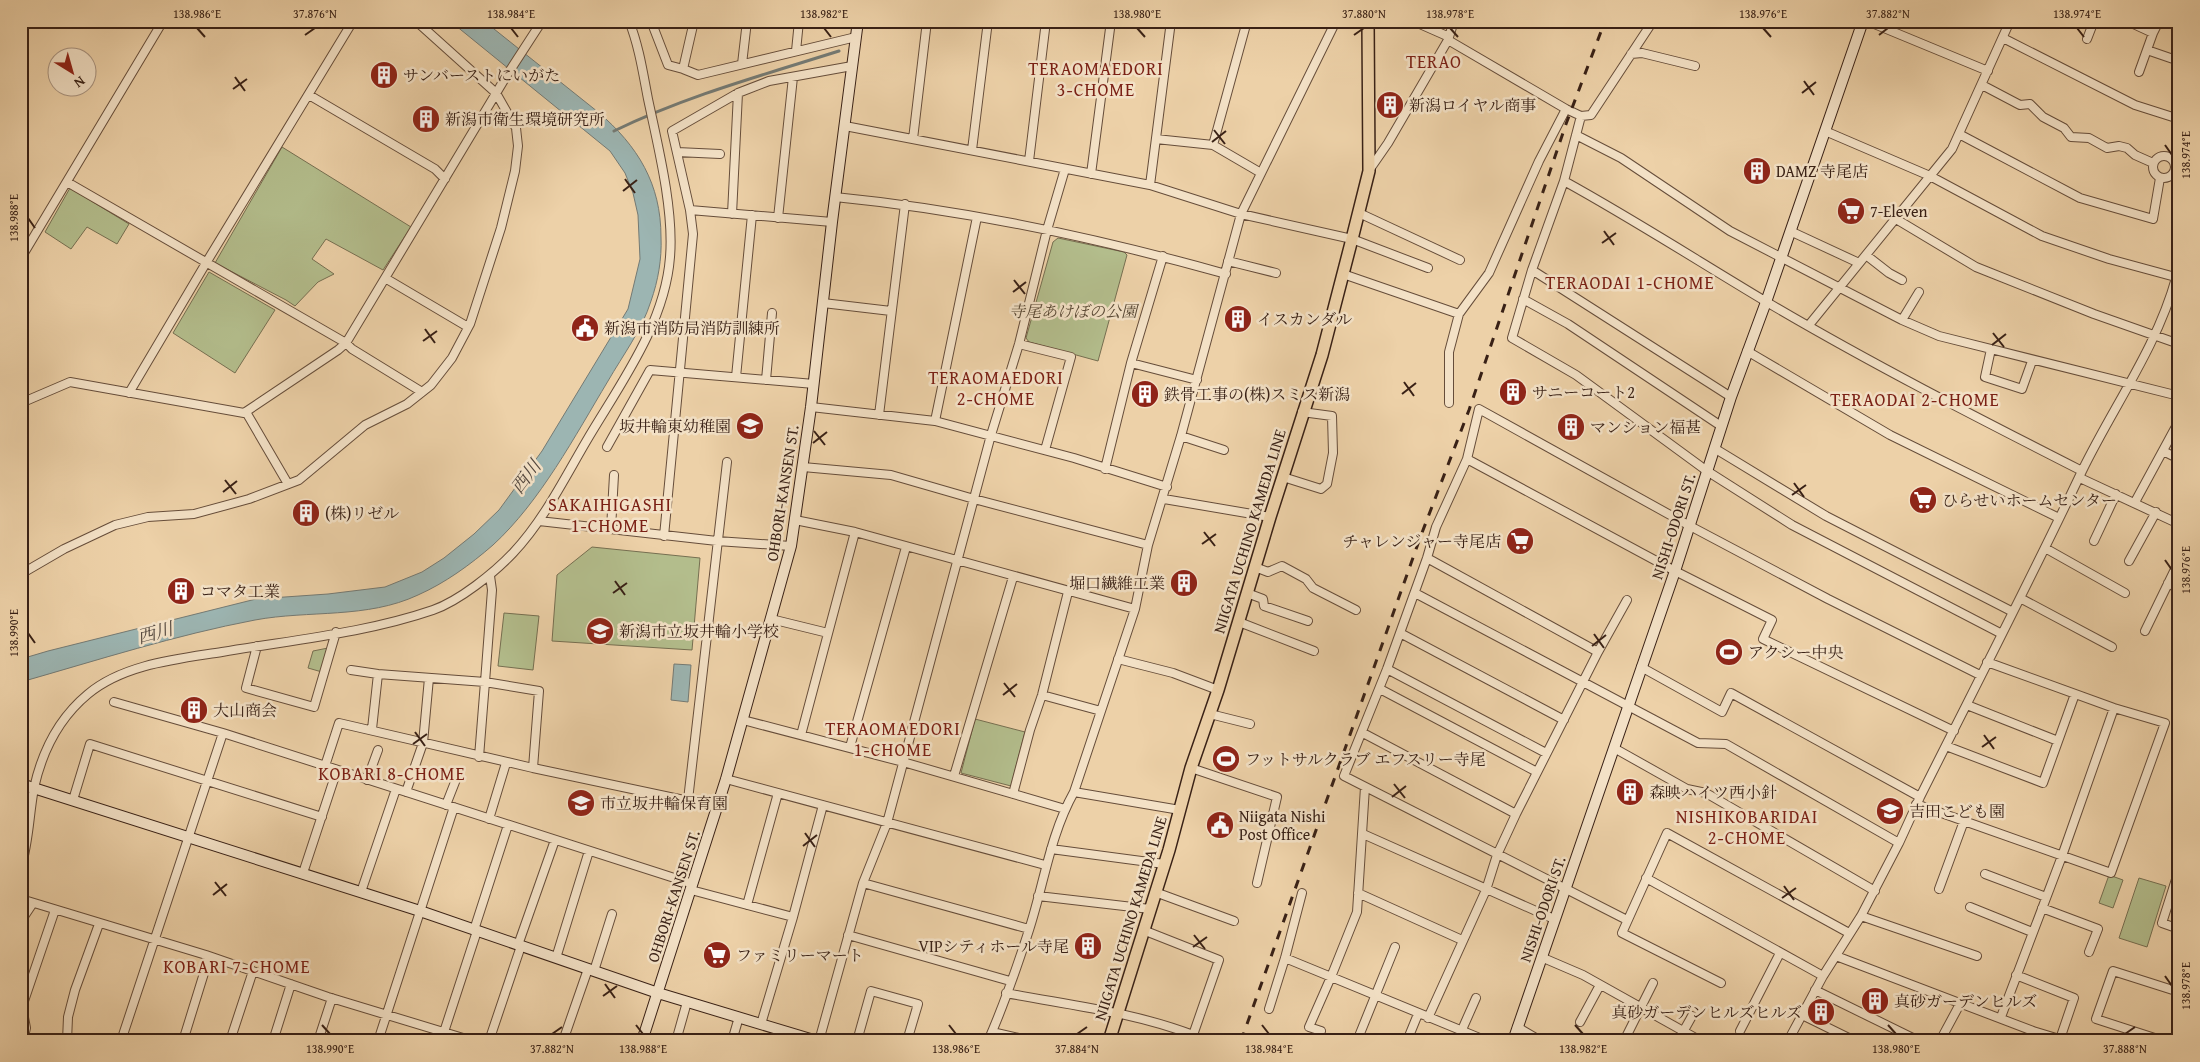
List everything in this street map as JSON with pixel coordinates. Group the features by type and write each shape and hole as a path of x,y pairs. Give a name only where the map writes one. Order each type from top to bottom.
{"main road":[{"name":"NIIGATA UCHINO KAMEDA LINE","path":"1109,1041 1302,412 1322,355 1359,213 1369,171 1368,21"}],"street":[{"path":"21,258 163,21"},
{"path":"129,393 206,262 353,21"},
{"path":"21,574 64,549 115,525 148,518 194,514 249,499 299,480 365,425 407,404 431,385 452,358 468,327 501,228 515,171 518,146 516,128 496,93 416,21"},
{"path":"21,403 70,382 246,412 314,368 346,343 506,75 542,21"},
{"path":"21,867 26,849 34,788 50,742 57,729 78,703 91,691 129,672 180,659 389,623 437,608 490,576 515,551 539,521 648,334 663,295 670,258 670,223 656,136 635,38 629,21"},
{"path":"651,21 668,65 698,75 856,37"},
{"path":"684,69 694,21"},
{"path":"742,64 747,21"},
{"path":"796,51 799,21"},
{"name":"OHBORI-KANSEN ST.","path":"642,1041 726,779 791,546 814,384 822,303 858,21"},
{"path":"913,138 927,21"},
{"path":"972,150 988,21"},
{"path":"1030,161 1046,21"},
{"path":"1091,174 1111,21"},
{"path":"1150,185 1171,21"},
{"path":"1213,145 1247,21"},
{"path":"988,1041 1029,929 1051,849 1065,809 1074,792 1135,609 1148,545 1164,499 1182,436 1241,214 1336,21"},
{"path":"1413,21 1447,38 1566,110 1581,116 1591,115 1653,21"},
{"path":"1369,171 1388,142 1447,38 1454,21"},
{"name":"NISHI-ODORI ST.","path":"1513,1041 1675,571 1731,397 1766,302 1863,21"},
{"path":"1867,21 1988,71"},
{"path":"1808,325 1952,149 2010,21"},
{"path":"2086,39 2094,21"},
{"path":"2127,21 2153,34"},
{"path":"2139,72 2159,21"},
{"path":"2003,38 2135,105 2179,119"},
{"path":"2147,50 2179,61"},
{"path":"1631,54 1642,53 1695,66"},
{"path":"664,536 693,234 690,210 672,131 738,93 769,81 852,66"},
{"path":"778,218 794,77"},
{"path":"1982,85 2020,105 2030,104 2043,117 2064,128 2070,136 2089,138 2107,148 2119,146 2127,148 2135,155 2153,163"},
{"path":"732,214 738,93"},
{"path":"309,95 435,169 445,179"},
{"path":"1449,403 1449,352 1459,314 1489,273 1539,161 1566,110"},
{"path":"1581,116 1564,180 1532,270 1512,338 1576,375 1707,471 1792,525 2002,634"},
{"path":"845,126 1150,185 1241,214 1352,239 1428,268"},
{"path":"1788,1041 1823,976 1875,890 2059,518 2154,336 2169,304 2178,278 2109,259 2042,236 1930,176 1825,131"},
{"path":"1576,134 1621,158 1730,231 1902,320 1939,336 2032,361 2130,382 2179,396"},
{"path":"1959,134 2080,198 2153,219 2160,178"},
{"path":"1156,138 1213,145 1260,173"},
{"path":"677,152 720,154"},
{"path":"2163,156 2173,161 2175,168 2171,175 2160,178 2154,174 2153,163 2163,156"},
{"path":"21,784 420,911 658,993 760,1024 785,1036 818,1041 863,884 887,823 991,435 1019,344 1047,230 1065,169"},
{"path":"1564,180 1766,302 2116,494 2179,524"},
{"path":"68,182 346,343 352,349 422,392"},
{"path":"835,197 905,204 1047,230 1163,256 1226,274"},
{"path":"879,415 905,204"},
{"path":"690,210 832,222"},
{"path":"1359,213 1460,260"},
{"path":"736,377 752,215"},
{"path":"936,421 977,218"},
{"path":"1896,219 1976,267 2179,344"},
{"path":"1790,231 1859,263"},
{"path":"1866,255 1888,273 1902,280"},
{"path":"1105,469 1131,364 1163,256"},
{"path":"1228,261 1276,273"},
{"path":"1532,270 1731,397"},
{"path":"1343,274 1459,314"},
{"path":"385,278 468,327"},
{"path":"1902,320 1919,292"},
{"path":"1523,300 1568,324 1722,426"},
{"path":"822,303 891,310"},
{"path":"766,380 772,313"},
{"path":"1019,344 1070,357 1045,450"},
{"path":"1991,349 1985,377 2022,389 2032,361"},
{"path":"1747,351 1890,435 2059,518"},
{"path":"1131,364 1197,380"},
{"path":"607,448 650,370 814,384"},
{"path":"811,407 936,421 1045,450 1167,487"},
{"path":"1627,920 1344,776 1388,669 1436,527 1467,459 1479,409 1690,526 1980,676"},
{"path":"246,412 288,484"},
{"path":"1283,477 1321,489 1327,484 1333,453 1332,416 1302,412"},
{"path":"2135,502 2179,421"},
{"path":"1182,436 1224,450"},
{"path":"1714,448 1826,516 2013,612"},
{"path":"2163,451 2179,459"},
{"path":"1467,459 1675,571 1772,620 1763,639 1954,731"},
{"path":"688,800 727,462"},
{"path":"803,467 891,475 1148,545"},
{"path":"611,530 614,474"},
{"path":"2094,541 2116,494"},
{"path":"1164,499 1270,517"},
{"path":"2129,561 2156,512"},
{"path":"795,520 855,532 1135,609"},
{"path":"539,521 664,536 791,546"},
{"path":"801,735 855,532"},
{"path":"850,748 906,547"},
{"path":"2045,548 2125,593"},
{"path":"1427,558 1598,652"},
{"path":"2145,631 2179,561"},
{"path":"1255,566 1268,572 1282,566 1306,579 1313,588 1356,610"},
{"path":"479,757 492,590 490,576"},
{"path":"954,776 1013,577"},
{"path":"2168,583 2179,589"},
{"path":"1013,794 1030,730 1042,695 1068,592"},
{"path":"1415,592 1582,683 1698,743 1726,744 1899,843"},
{"path":"1247,593 1263,598 1264,606 1308,621"},
{"path":"2020,598 2112,647"},
{"path":"1428,1018 1486,890 1497,855 1516,814 1598,652 1627,600"},
{"path":"771,619 828,634"},
{"path":"1239,622 1314,650"},
{"path":"257,646 246,688 314,707 336,632"},
{"path":"1400,633 1564,720"},
{"path":"1118,659 1173,673 1218,690"},
{"path":"1641,666 1722,712 1731,693 1918,800 1964,821 2111,873 2165,723 2114,708 1987,662"},
{"path":"1388,669 1546,753"},
{"path":"351,670 378,674 485,682 539,691 533,768"},
{"path":"372,729 378,674"},
{"path":"406,792 423,744 429,678"},
{"path":"1380,689 1537,772"},
{"path":"1946,746 2043,782 2075,694"},
{"path":"1042,695 1101,711"},
{"path":"114,702 223,733 589,851 747,905 793,917"},
{"path":"1966,705 2058,741"},
{"path":"2001,1018 2062,856 2114,708"},
{"path":"1210,714 1250,724"},
{"path":"743,720 954,776 1065,809"},
{"path":"325,766 338,723 372,729 423,744 506,763 717,807"},
{"path":"121,1041 187,836 208,781 223,733"},
{"path":"1363,733 1516,814"},
{"path":"73,800 90,744 322,817"},
{"path":"1614,748 1687,790 1706,792 1875,890"},
{"path":"367,780 378,750"},
{"path":"488,819 506,763"},
{"path":"1192,768 1277,797 1256,883"},
{"path":"303,873 337,770"},
{"path":"378,1041 420,911 457,776"},
{"path":"726,779 1046,866"},
{"path":"1317,1041 1321,1031 1309,1027 1357,912 1365,787"},
{"path":"361,892 396,789"},
{"path":"1074,792 1180,810"},
{"path":"747,905 778,793"},
{"path":"760,1024 793,917 823,805"},
{"path":"1939,889 1964,821"},
{"path":"449,1036 476,930 508,825"},
{"path":"1722,983 1622,933 1667,833 1849,934"},
{"path":"1363,834 1554,919"},
{"path":"489,1041 555,840"},
{"path":"1051,849 1164,864"},
{"path":"556,958 589,851"},
{"path":"2179,870 2162,923 2179,929"},
{"path":"1985,874 2046,897"},
{"path":"1646,878 1823,976"},
{"path":"863,884 1029,929"},
{"path":"1154,892 1234,921"},
{"path":"1358,892 1462,940"},
{"path":"1269,1009 1302,893"},
{"path":"1038,896 1150,909"},
{"path":"21,899 209,956 449,1036 473,1041"},
{"path":"21,921 33,903"},
{"path":"1970,907 2032,932"},
{"path":"2042,908 2098,929 2089,952"},
{"path":"22,1041 26,1028 22,1007 55,910"},
{"path":"563,1041 612,914"},
{"path":"1861,916 1976,956"},
{"path":"67,1041 68,1017 75,990 99,924"},
{"path":"1006,993 1168,1025 1193,1035 1219,960 1142,930"},
{"path":"848,935 1010,981"},
{"path":"1357,1041 1395,947"},
{"path":"1740,1030 1780,953"},
{"path":"183,1041 209,956"},
{"path":"1836,956 2063,1040 2074,998 2016,975"},
{"path":"1541,957 1600,985 1701,1041"},
{"path":"1285,958 1487,1041"},
{"path":"230,1041 253,971"},
{"path":"2164,1041 2096,1020 2113,971 2179,992"},
{"path":"1626,1037 1652,983"},
{"path":"273,1041 291,984"},
{"path":"1580,1022 1600,985"},
{"path":"1815,990 1849,1005 1919,1041"},
{"path":"857,1041 871,991 918,1004 908,1041"},
{"path":"318,1041 332,998"},
{"path":"1457,1041 1476,998"},
{"path":"676,1041 687,1002"},
{"path":"1940,1041 1960,1002"},
{"path":"1407,1041 1418,1014"},
{"path":"1802,1015 1855,1041"},
{"path":"1678,1041 1692,1016"},
{"path":"732,1041 738,1017"},
{"path":"1517,1027 1541,1041"},
{"path":"2029,1041 2033,1030"},
{"path":"992,1032 1032,1041"}],"green space":[{"path":"282,147 411,227 383,270 326,239 312,259 334,274 318,282 295,306 215,263"},
{"path":"70,188 129,224 117,244 87,227 71,249 45,232"},
{"name":"寺尾あけぼの公園","path":"1058,238 1124,252 1127,255 1098,361 1029,342 1026,338 1053,242"},
{"path":"209,272 275,310 235,373 173,333"},
{"path":"592,547 700,558 692,650 552,641 557,575"},
{"path":"504,613 539,616 533,670 498,666"},
{"path":"328,648 322,672 308,668 313,651"},
{"path":"975,719 1025,732 1011,786 961,773"},
{"path":"2109,875 2123,880 2113,908 2099,903"},
{"path":"2139,878 2166,886 2147,947 2119,938"}],"water":[{"name":"西川","path":"450,21 484,21 598,112 625,138 636,153 652,183 657,200 660,218 661,253 656,286 647,312 632,342 556,468 526,509 493,545 475,560 438,585 399,603 358,611 275,617 225,626 137,648 21,682 21,659 48,651 256,599 328,594 385,587 422,572 444,558 474,534 499,510 542,451 628,309 640,259 638,215 633,193 625,173 610,151"},
{"path":"674,664 691,665 688,702 671,700"}],"waterway":[{"path":"614,131 641,118 697,97 839,51"}],"railway":[{"path":"1241,1041 1420,538 1469,410 1566,124 1605,21"}],"place":[{"name":"サンバーストにいがた","path":"384,75"},
{"name":"新潟ロイヤル商事","path":"1390,105"},
{"name":"新潟市衛生環境研究所","path":"426,119"},
{"name":"DAMZ 寺尾店","path":"1757,171"},
{"name":"7-Eleven","path":"1851,211"},
{"name":"イスカンダル","path":"1238,319"},
{"name":"新潟市消防局消防訓練所","path":"585,328"},
{"name":"サニーコート2","path":"1513,392"},
{"name":"鉄骨工事の(株)スミス新潟","path":"1145,394"},
{"name":"坂井輪東幼稚園","path":"750,426"},
{"name":"マンション福甚","path":"1571,427"},
{"name":"ひらせいホームセンター","path":"1923,500"},
{"name":"(株)リゼル","path":"306,513"},
{"name":"チャレンジャー寺尾店","path":"1520,541"},
{"name":"堀口繊維工業","path":"1184,583"},
{"name":"コマタ工業","path":"181,591"},
{"name":"新潟市立坂井輪小学校","path":"600,631"},
{"name":"アクシー中央","path":"1729,652"},
{"name":"大山商会","path":"194,710"},
{"name":"フットサルクラブ エフスリー寺尾","path":"1226,759"},
{"name":"森映ハイツ西小針","path":"1630,792"},
{"name":"市立坂井輪保育園","path":"581,803"},
{"name":"吉田こども園","path":"1890,811"},
{"name":"Niigata Nishi Post Office","path":"1220,825"},
{"name":"VIPシティホール寺尾","path":"1088,946"},
{"name":"ファミリーマート","path":"717,955"},
{"name":"真砂ガーデンヒルズ","path":"1875,1001"},
{"name":"真砂ガーデンヒルズヒルズ","path":"1821,1012"}],"district":[{"name":"TERAO","path":"1434,62"},
{"name":"TERAOMAEDORI 3-CHOME","path":"1096,79"},
{"name":"TERAODAI 1-CHOME","path":"1630,283"},
{"name":"TERAOMAEDORI 2-CHOME","path":"996,388"},
{"name":"TERAODAI 2-CHOME","path":"1915,400"},
{"name":"SAKAIHIGASHI 1-CHOME","path":"610,515"},
{"name":"TERAOMAEDORI 1-CHOME","path":"893,740"},
{"name":"KOBARI 8-CHOME","path":"392,774"},
{"name":"NISHIKOBARIDAI 2-CHOME","path":"1747,828"},
{"name":"KOBARI 7-CHOME","path":"237,967"}]}
